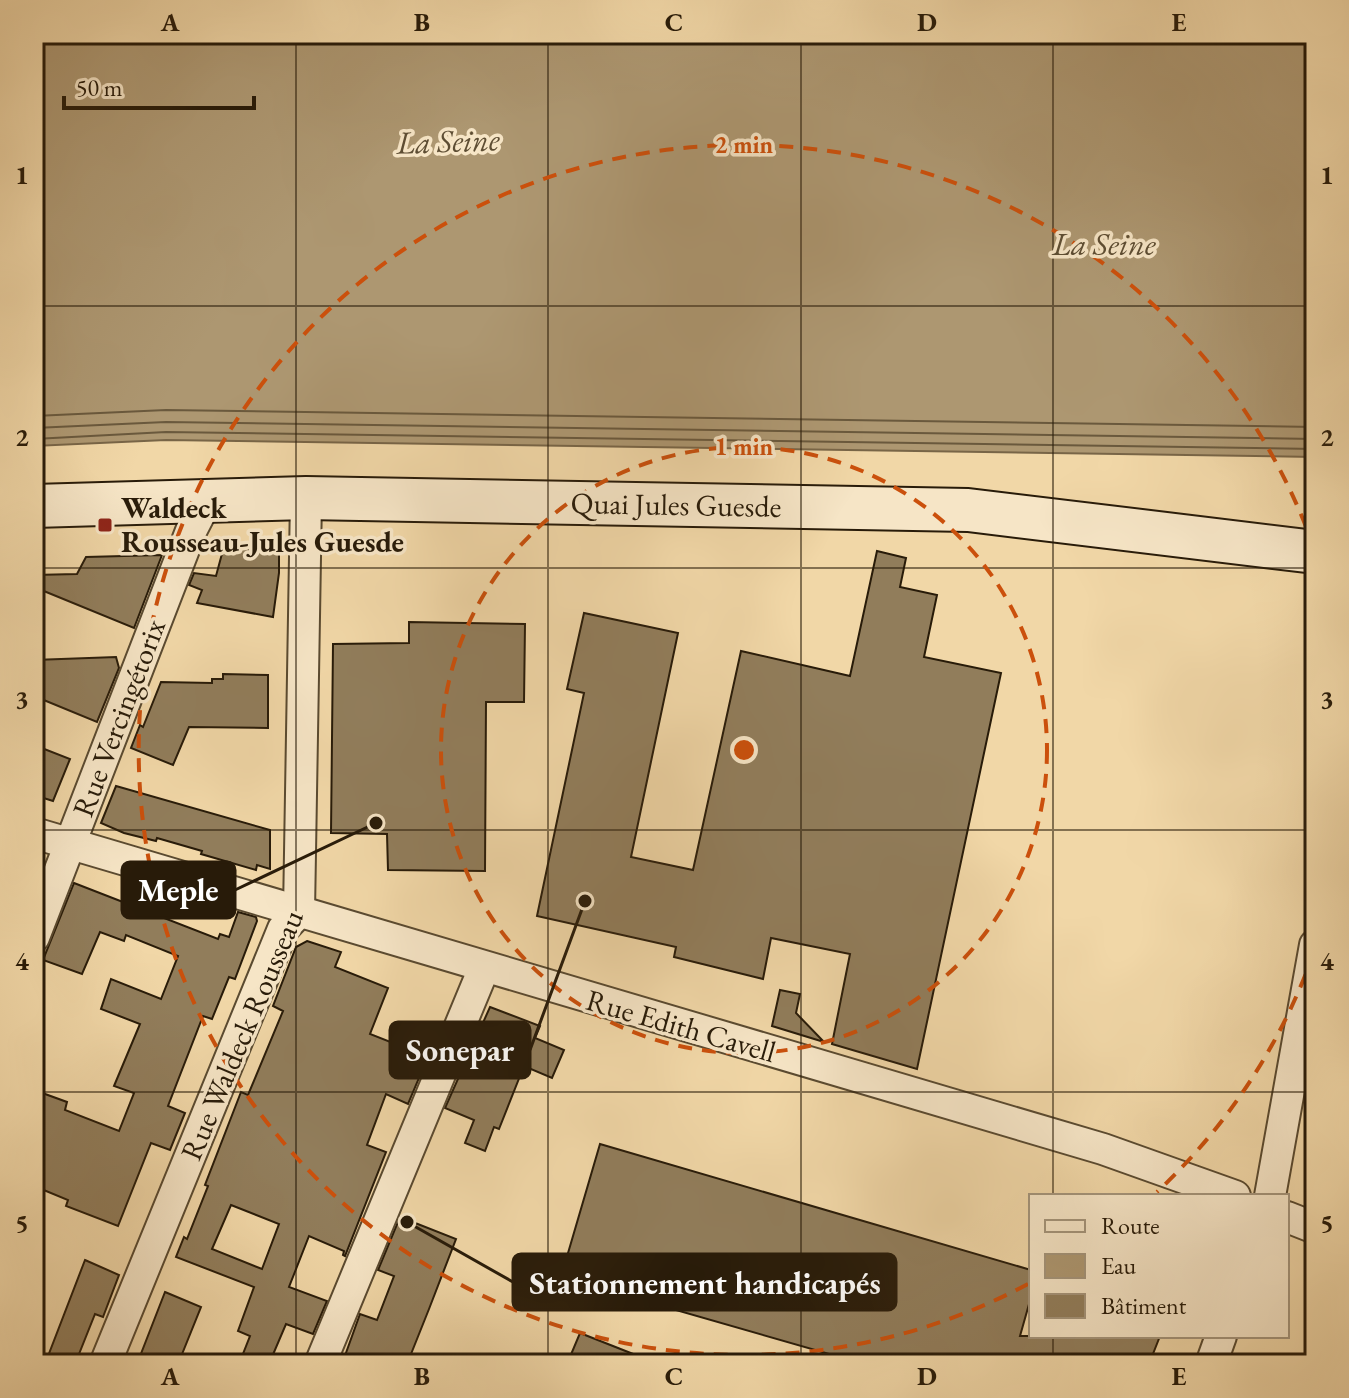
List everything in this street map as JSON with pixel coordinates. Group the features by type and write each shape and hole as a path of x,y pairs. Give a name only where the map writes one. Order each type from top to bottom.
{"main road":[{"name":"Quai Jules Guesde","path":"35,507 306,498 968,510 1315,552"}],"street":[{"name":"Rue Waldeck Rousseau","path":"105,1364 283,929 299,912 306,498"},
{"name":"Rue Vercingétorix","path":"34,937 191,531 207,500"},
{"name":"Rue Edith Cavell","path":"34,833 1103,1149 1229,1194"},
{"path":"1270,1194 1315,945"},
{"path":"320,1364 484,968"},
{"path":"1289,1218 1315,1228"},
{"path":"1211,1364 1220,1338"}],"water":[{"name":"La Seine","path":"34,34 1315,34 1315,457 166,440 34,446"}],"building":[{"path":"279,547 273,617 197,603 202,590 189,585 194,573 216,576 223,550"},
{"path":"877,551 906,558 900,587 937,595 924,657 1001,673 917,1069 832,1044 850,954 771,938 763,979 674,957 676,947 537,916 584,693 567,689 584,613 678,633 631,857 693,870 741,651 850,676"},
{"path":"162,555 134,628 34,587 34,575 77,574 86,557"},
{"path":"409,622 525,624 524,702 486,702 485,871 388,870 387,834 331,833 333,644 409,643"},
{"path":"116,657 119,668 97,722 34,696 34,660"},
{"path":"223,674 268,675 268,728 189,727 173,765 131,748 161,682 212,683 212,679 223,679"},
{"path":"34,745 70,759 53,801 34,795"},
{"path":"116,786 270,830 270,869 257,865 256,870 157,838 156,841 124,833 101,823"},
{"path":"74,883 218,939 220,934 229,937 238,912 256,917 257,921 235,979 229,977 212,1019 203,1016 168,1106 185,1113 170,1150 151,1143 118,1226 66,1206 68,1200 34,1186 34,1090 67,1102 65,1110 119,1131 134,1093 114,1086 140,1024 101,1009 111,979 161,999 178,956 126,935 124,941 100,932 82,974 43,960"},
{"path":"307,941 341,952 335,967 388,988 370,1034 421,1054 413,1075 419,1078 408,1104 386,1094 367,1145 386,1152 345,1256 344,1251 309,1236 289,1287 327,1301 313,1334 286,1324 269,1364 239,1364 250,1336 238,1331 254,1287 176,1257 184,1237 187,1239 208,1186 205,1185 241,1092 248,1095 283,1011 273,1006 296,947","holes":["231,1205 279,1224 262,1269 212,1249"]},
{"path":"780,990 800,994 796,1013 824,1042 772,1026"},
{"path":"490,1007 540,1026 535,1038 564,1050 552,1078 524,1066 499,1129 494,1127 485,1151 465,1143 474,1120 445,1108"},
{"path":"600,1144 1029,1269 1029,1304 1020,1336 1159,1338 1149,1364 864,1364 561,1277"},
{"path":"400,1217 456,1239 429,1309 407,1364 342,1364 360,1314 377,1320 394,1276 378,1270"},
{"path":"85,1260 119,1275 103,1317 95,1314 75,1364 45,1364"},
{"path":"165,1292 201,1307 178,1364 137,1364"},
{"path":"580,1333 656,1363 656,1364 567,1364"}],"place":[{"name":"Waldeck Rousseau-Jules Guesde","path":"105,525"},
{"name":"Meple","path":"376,823"},
{"name":"Sonepar","path":"585,901"},
{"name":"Stationnement handicapés","path":"407,1222"}]}
